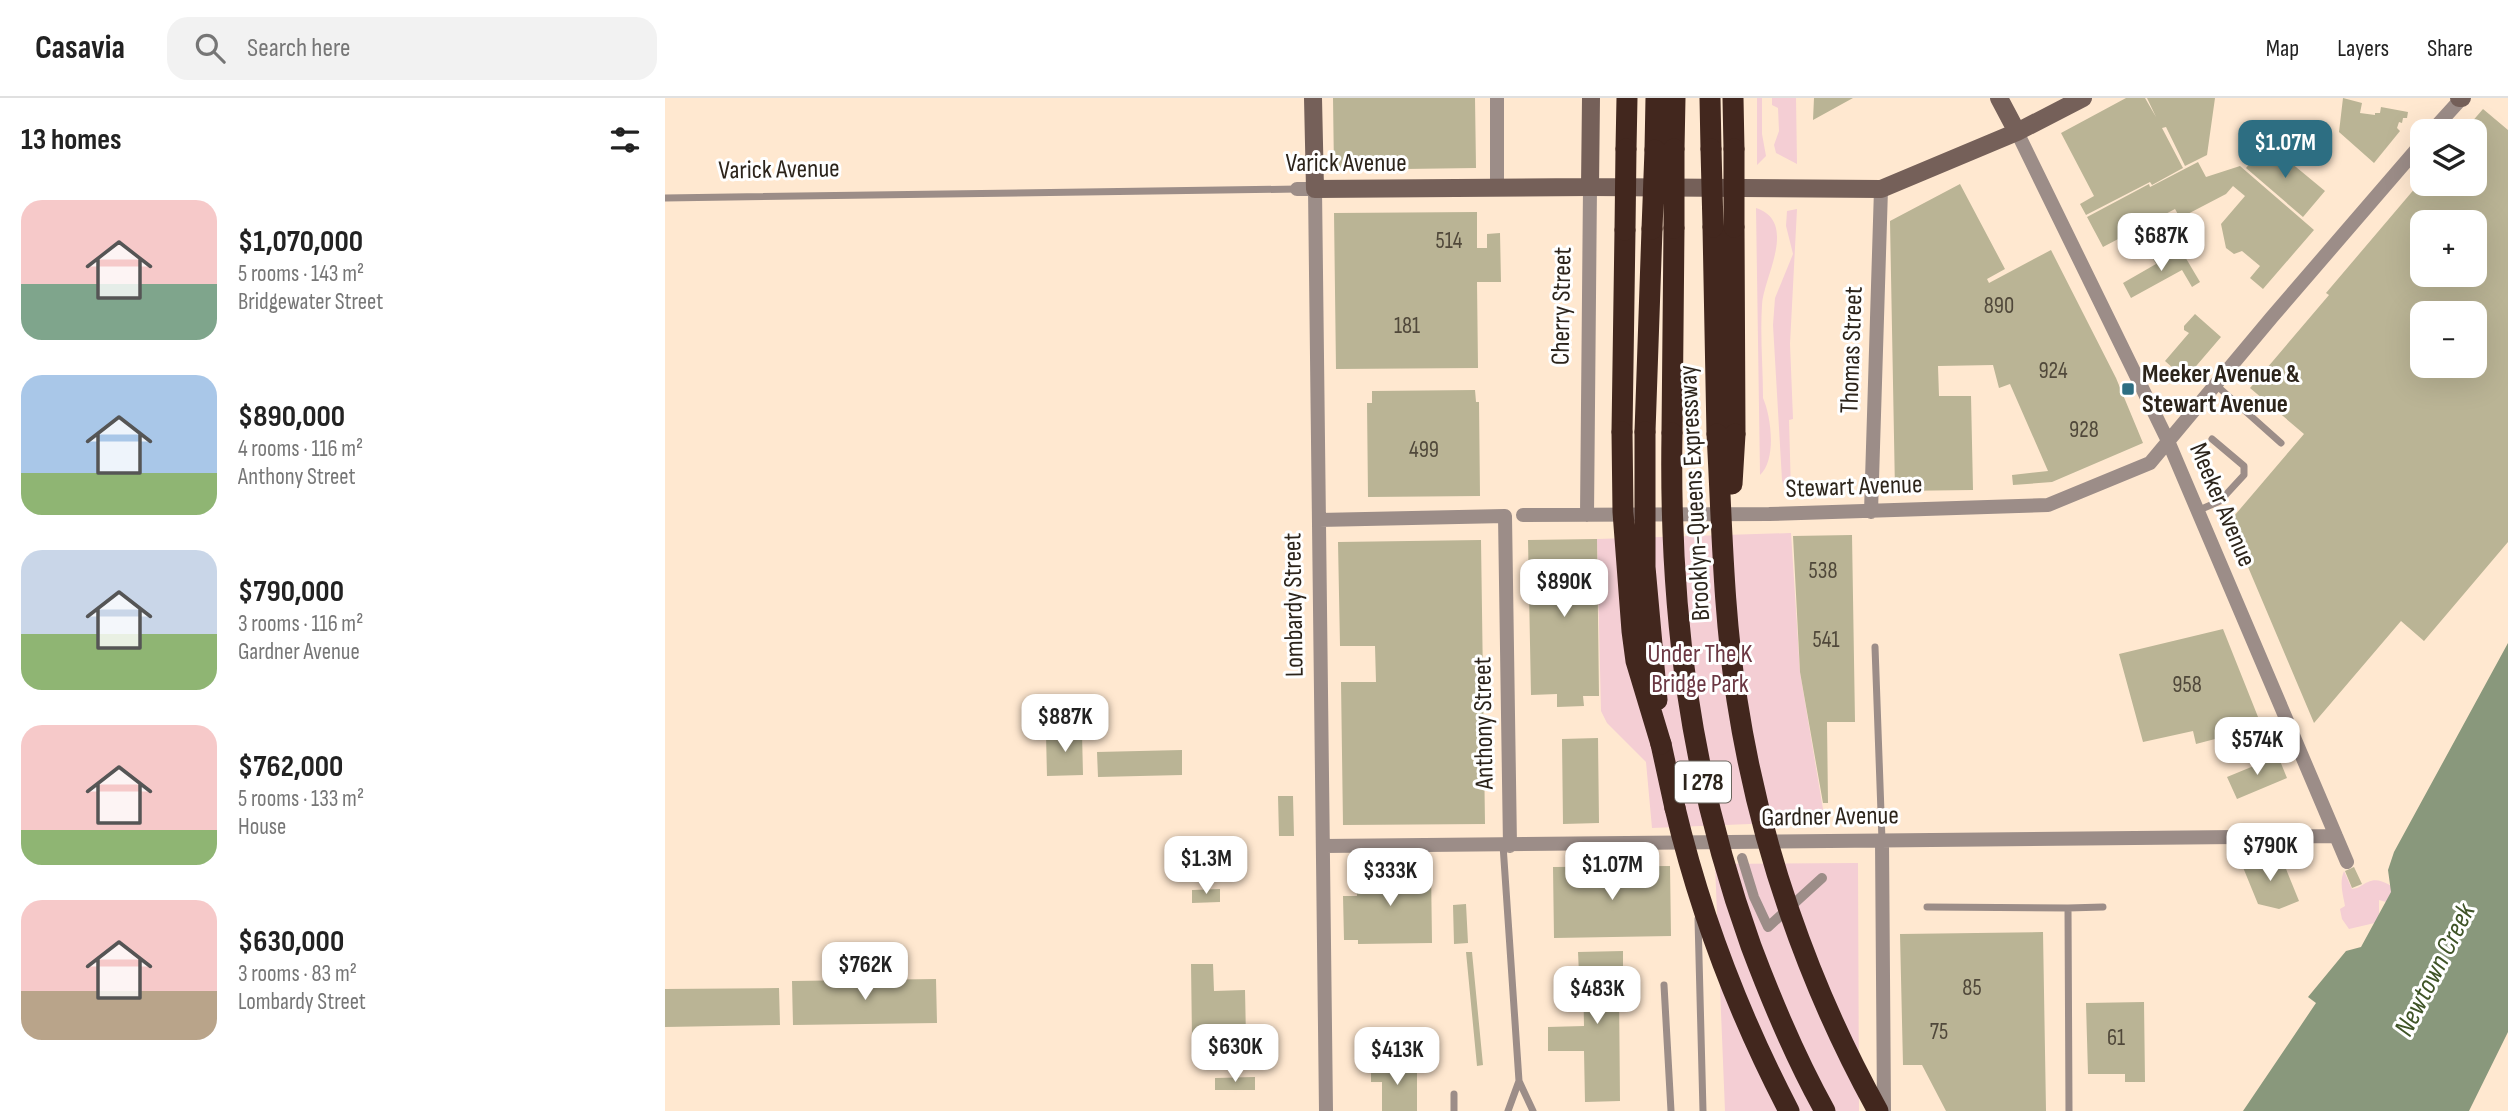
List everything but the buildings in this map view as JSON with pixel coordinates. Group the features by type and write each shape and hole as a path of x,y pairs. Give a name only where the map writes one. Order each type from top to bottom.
{"highway":[{"path":"1627,98 1622,432 1625,543 1636,661 1661,744"},
{"name":"I 278","path":"1656,98 1665,149"},
{"name":"I 278","path":"1675,98 1665,149 1663,229 1645,432 1645,557 1661,744 1681,834 1711,930 1743,1015 1789,1111"},
{"name":"Brooklyn-Queens Expressway","path":"1710,98 1711,149 1724,227 1726,587 1737,700 1755,789 1786,899 1816,980 1878,1111"},
{"path":"1724,227 1734,149 1733,98"},
{"name":"Brooklyn-Queens Expressway","path":"1663,229 1676,604 1685,686 1703,780 1728,878 1765,982 1825,1111"}],"main road":[{"name":"Lombardy Street","path":"1306,189 1313,98"},
{"name":"Cherry Street","path":"1590,187 1591,98"},
{"name":"Meeker Avenue","path":"1999,98 2017,132"},
{"name":"Varick Avenue","path":"1306,189 1881,189 2017,132 2083,98"}],"street":[{"path":"1497,98 1497,188"},
{"path":"2443,119 2461,98"},
{"name":"Meeker Avenue","path":"2017,132 2168,442 2347,862"},
{"name":"Stewart Avenue","path":"1523,515 1871,512 2048,505 2150,463 2410,157"},
{"name":"Cherry Street","path":"1587,515 1590,187"},
{"name":"Lombardy Street","path":"1306,189 1319,520 1325,1111"},
{"name":"Thomas Street","path":"1871,512 1881,189"},
{"name":"Anthony Street","path":"1319,520 1505,516 1507,846"},
{"name":"Gardner Avenue","path":"1324,846 2336,836"},
{"path":"1882,841 1884,1111"},
{"path":"1696,844 1698,915"},
{"path":"1742,858 1754,897 1768,927 1822,878"}],"lane":[{"name":"Varick Avenue","path":"665,198 1306,189"},
{"path":"2215,385 2281,443"},
{"path":"2196,511 2220,501 2244,475 2244,466 2212,439"},
{"path":"1875,647 1882,841"},
{"path":"1507,846 1518,1081 1508,1111"},
{"path":"1927,907 2103,907"},
{"path":"2068,908 2069,1111"},
{"path":"1698,915 1703,1111"},
{"path":"1664,985 1671,1111"},
{"path":"1518,1081 1533,1111"},
{"path":"1454,1094 1454,1111"}],"green space":[{"path":"1757,98 1762,98 1762,134 1766,156 1757,165"},
{"path":"1772,98 1796,98 1797,164 1776,153 1774,145 1779,131 1778,108 1772,105"},
{"path":"1756,208 1769,215 1775,225 1777,238 1762,305 1763,398 1768,415 1771,448 1769,459 1760,475"},
{"path":"1797,209 1790,344 1793,419 1789,420 1791,492 1784,487 1782,480 1773,325 1775,298 1793,254 1786,226 1787,211"},
{"name":"Under The K Bridge Park","path":"1791,533 1800,672 1825,821 1652,828 1646,762 1607,723 1601,711 1597,539"},
{"path":"1858,863 1859,1111 1725,1111 1715,864"},
{"path":"2344,871 2352,889 2376,880 2400,891 2393,904 2379,900 2379,922 2349,929 2342,919 2340,909 2345,906 2342,884"}],"water":[{"name":"Newtown Creek","path":"2508,643 2508,1032 2469,1111 2243,1111 2316,1003 2308,997 2346,951 2361,947 2391,892 2388,870 2394,852"}],"place":[{"name":"Meeker Avenue & Stewart Avenue","path":"2128,389"}]}
